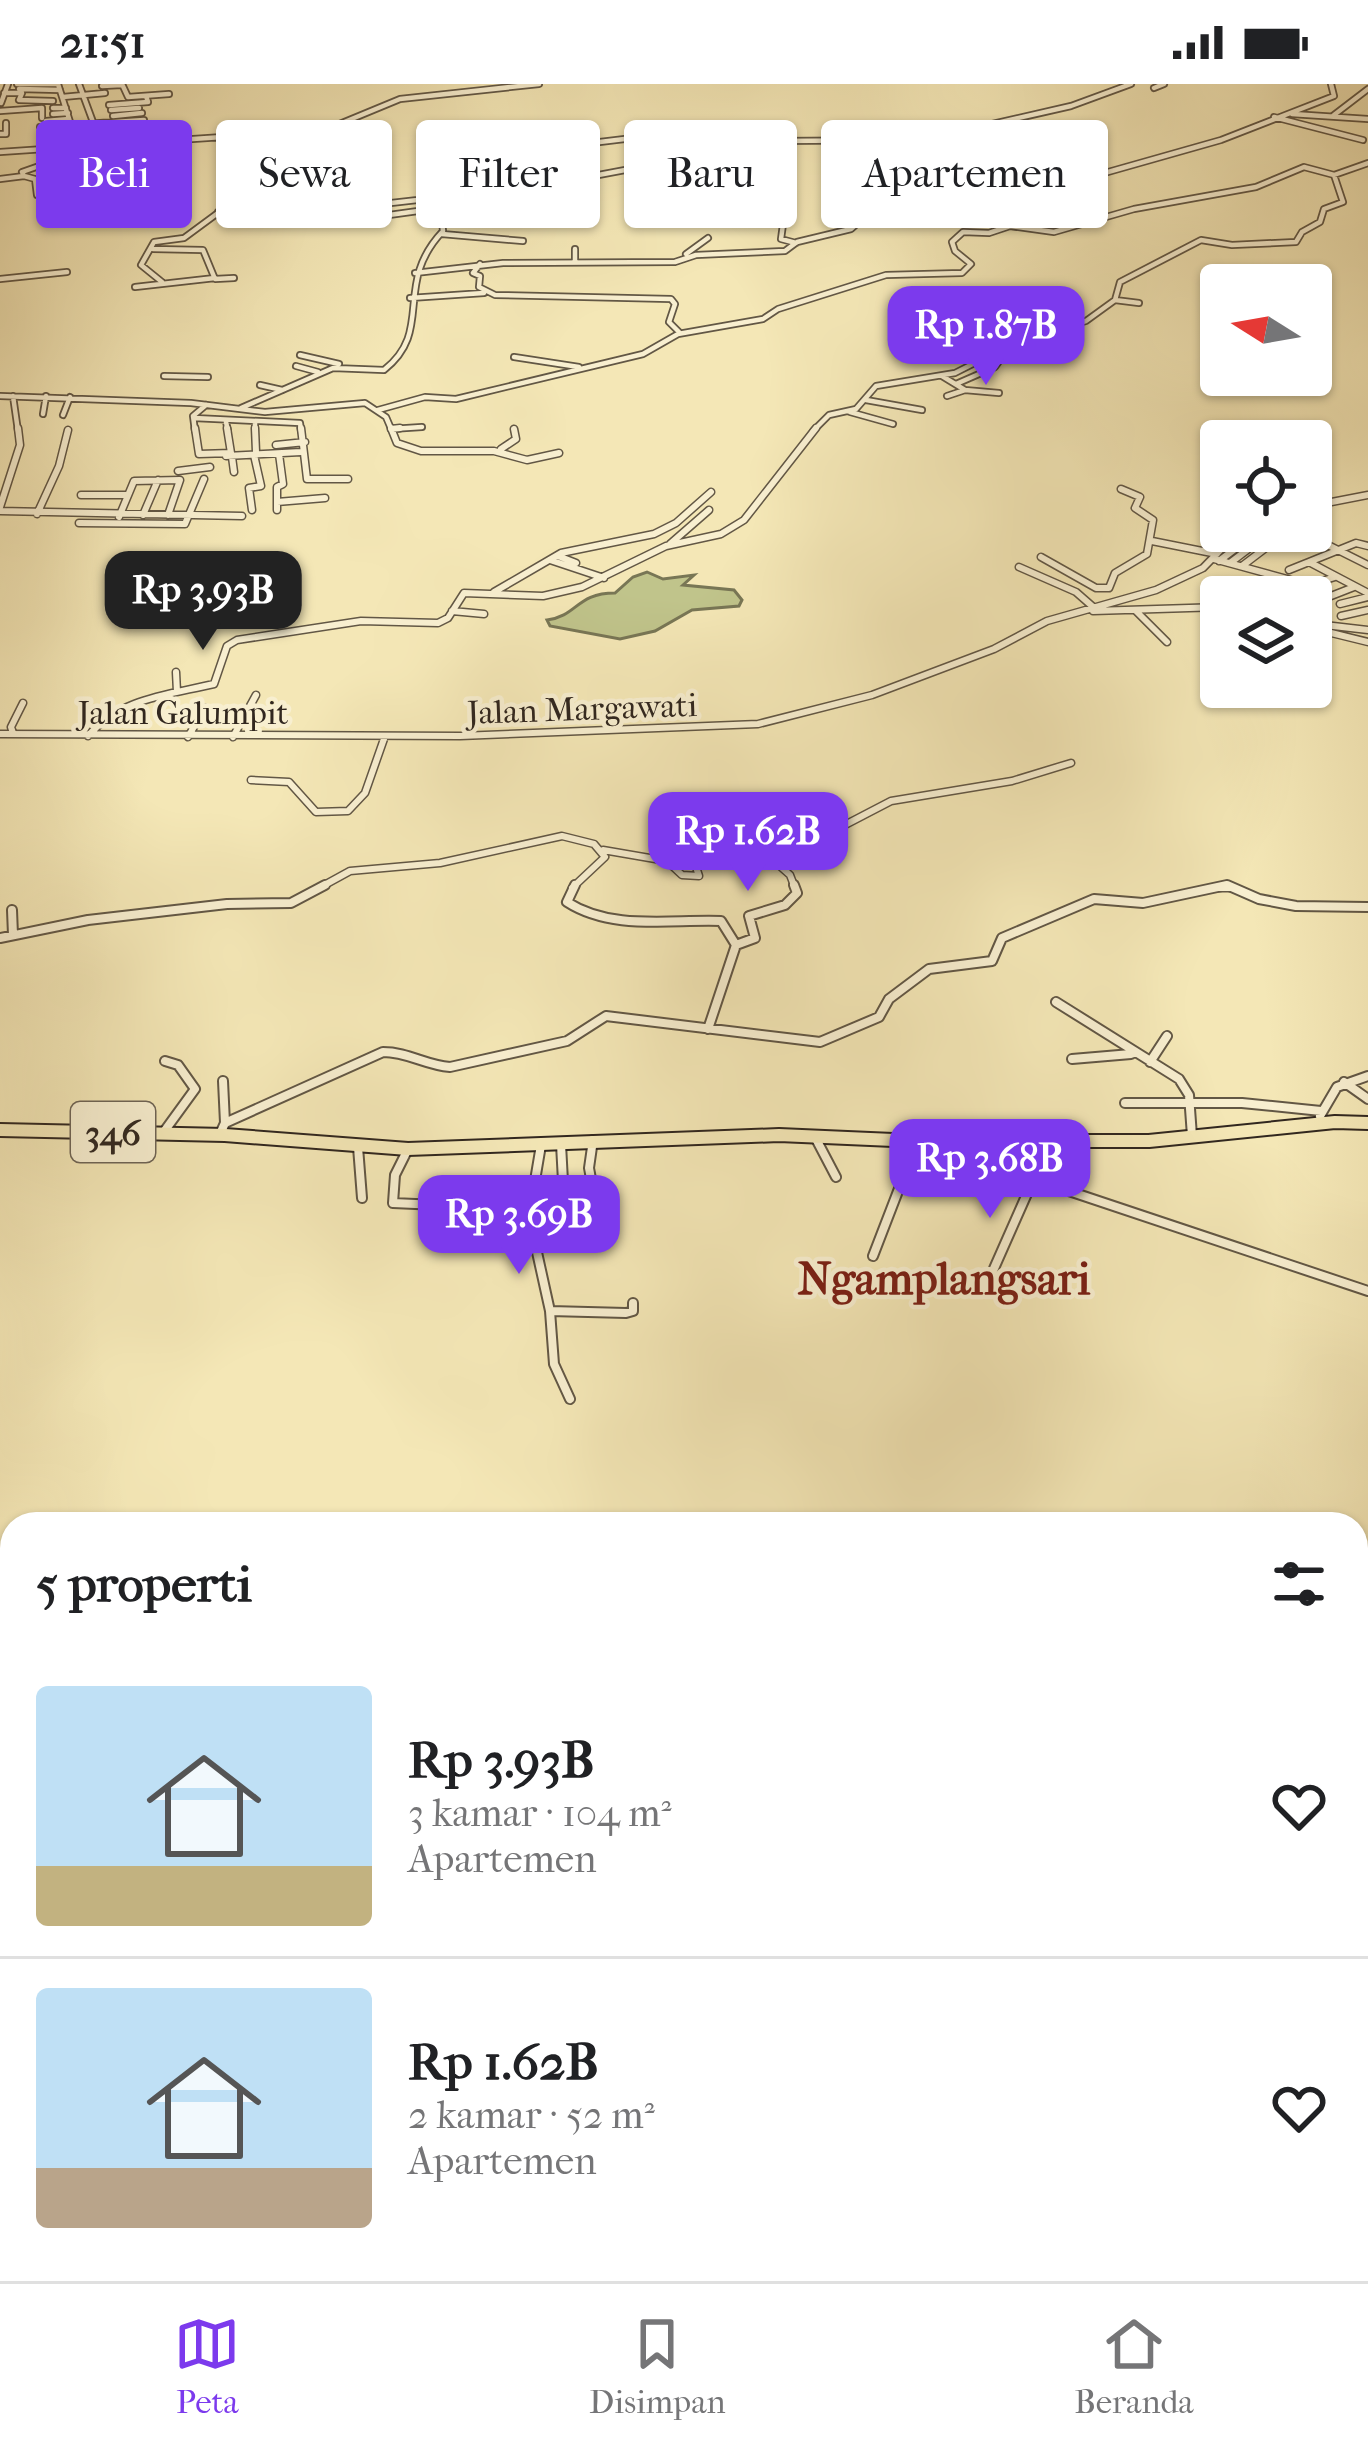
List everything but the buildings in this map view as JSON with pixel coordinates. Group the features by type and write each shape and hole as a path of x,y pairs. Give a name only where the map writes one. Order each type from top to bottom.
{"main road":[{"name":"346","path":"0,1130 225,1132 358,1148 408,1149 815,1136 980,1141 1192,1138 1320,1117 1368,1123"}],"street":[{"path":"79,84 92,120"},
{"path":"3,95 20,104 35,103 122,84 128,97 169,94"},
{"path":"354,120 390,101 480,87 539,84"},
{"path":"998,120 1075,105 1131,84"},
{"path":"1154,88 1164,84"},
{"path":"782,228 781,239 796,243 851,229 879,203 935,182 1101,174 1221,140 1328,100 1334,96 1331,84"},
{"path":"17,87 58,85 56,101 68,116"},
{"path":"103,88 112,112"},
{"path":"1333,116 1368,89"},
{"path":"3,95 42,108 44,119 85,120"},
{"path":"112,112 148,102 146,96"},
{"path":"20,104 56,101"},
{"path":"56,101 68,116"},
{"path":"20,104 23,119"},
{"path":"105,120 142,114 112,112"},
{"path":"1034,112 1047,118"},
{"path":"59,120 68,116"},
{"path":"1276,116 1368,119"},
{"path":"1276,116 1363,140"},
{"path":"0,134 6,134 2,122"},
{"path":"600,142 699,130 821,140"},
{"path":"600,175 641,167 668,154 739,151 775,141 821,142"},
{"path":"24,176 22,172 35,168 33,151"},
{"path":"0,153 36,151"},
{"path":"0,396 164,401 258,411 358,403 378,410 425,397 456,399 648,353 680,333 763,319 778,309 886,275 962,273 971,264 955,251 952,242 963,232 992,233 1012,226 1054,232 1134,209 1256,187 1305,167 1334,175 1368,163"},
{"path":"848,412 880,384 942,376 1011,344 1090,319 1115,300 1120,282 1202,240 1232,245 1296,242 1302,232 1320,222 1324,209 1342,202 1334,175"},
{"path":"0,179 35,178 36,186"},
{"path":"162,281 141,265 156,241 182,241 216,214"},
{"path":"441,228 441,234"},
{"path":"300,355 381,371 398,359 413,332 410,298 424,248 441,234 523,241"},
{"path":"687,257 683,255 708,238"},
{"path":"416,273 480,264 674,262 687,257 763,255 792,249 796,243"},
{"path":"153,249 203,250 214,278"},
{"path":"574,261 575,249"},
{"path":"480,264 473,274 480,276 479,287 485,292"},
{"path":"0,279 67,272"},
{"path":"135,287 234,278"},
{"path":"410,298 485,292 520,298 646,292 674,301 669,322 680,333"},
{"path":"1115,300 1139,303"},
{"path":"956,384 995,368 1011,344"},
{"path":"514,357 580,367"},
{"path":"296,366 321,373"},
{"path":"239,409 345,367"},
{"path":"164,376 178,380 208,377"},
{"path":"942,376 965,390"},
{"path":"260,385 284,391"},
{"path":"947,396 965,390 999,392"},
{"path":"164,401 170,392"},
{"path":"13,396 20,446 0,509 38,514 242,516"},
{"path":"43,414 46,396"},
{"path":"358,403 368,396"},
{"path":"63,415 70,397"},
{"path":"127,415 138,400"},
{"path":"865,400 922,410"},
{"path":"194,418 207,404"},
{"path":"900,414 910,406"},
{"path":"378,410 399,445 416,450 455,455 499,450 516,440 514,429"},
{"path":"246,422 258,411"},
{"path":"669,545 716,536 738,525 800,445 831,414 848,412 893,424"},
{"path":"194,418 300,423 307,479 348,479"},
{"path":"194,418 199,454 301,452"},
{"path":"226,422 234,472"},
{"path":"189,459 259,451 255,423"},
{"path":"391,429 422,427"},
{"path":"38,514 68,430"},
{"path":"276,445 305,442"},
{"path":"499,450 524,462 559,453"},
{"path":"279,454 284,484 278,487 277,506 325,497"},
{"path":"252,510 249,488 260,486 254,455"},
{"path":"178,471 211,470 208,457"},
{"path":"80,523 181,525 204,479"},
{"path":"143,515 158,480"},
{"path":"116,524 134,481 180,480 167,515"},
{"path":"1041,557 1104,590 1113,584 1115,573 1145,556 1152,541 1152,518 1135,508 1140,496 1121,489"},
{"path":"493,593 556,555 647,536 676,523 711,492"},
{"path":"81,495 128,495"},
{"path":"1332,502 1368,495"},
{"path":"88,736 103,717 214,685 227,646 237,640 365,621 423,626 446,620 464,593 544,600 604,578 669,545 709,510"},
{"path":"1152,541 1313,586 1336,576"},
{"path":"1289,570 1357,543 1368,546"},
{"path":"1332,546 1368,565"},
{"path":"1217,558 1222,552"},
{"name":"Jalan Margawati","path":"365,736 722,727 800,714 947,668 1047,621 1182,580 1227,552"},
{"path":"1229,563 1244,552"},
{"path":"1241,566 1260,552"},
{"path":"556,555 576,563"},
{"path":"548,560 604,578"},
{"path":"1310,562 1368,595"},
{"path":"1018,567 1076,592 1093,607"},
{"path":"1262,576 1265,573"},
{"path":"1332,596 1356,586"},
{"path":"1340,604 1368,595"},
{"path":"1080,611 1200,605"},
{"path":"1341,616 1368,610"},
{"path":"452,611 484,614"},
{"path":"1136,611 1167,642"},
{"path":"1332,626 1366,626"},
{"path":"1332,632 1368,642"},
{"path":"176,672 177,692"},
{"path":"233,737 256,695"},
{"path":"14,734 10,727 22,703"},
{"path":"187,738 205,708"},
{"name":"Jalan Galumpit","path":"0,734 365,736"},
{"path":"251,780 284,780 298,788 316,812 346,812 365,793 385,736"},
{"path":"772,859 798,839 841,827 896,799 1009,782 1072,763"},
{"path":"0,938 88,920 232,903 290,903 350,871 380,872 396,865 440,863 562,836 667,861 737,851 772,859 790,874 797,893 785,904 749,916 756,935 737,943 708,1028"},
{"path":"599,847 604,862 569,890 567,902 574,909 620,919 721,921 737,943"},
{"path":"667,861 684,876 700,876 693,858"},
{"path":"223,1081 225,1132 383,1052 407,1052 434,1066 450,1066 567,1041 597,1019 613,1015 820,1042 879,1017 890,999 929,969 992,961 1002,938 1094,899 1142,903 1227,885 1259,899 1296,906 1368,907"},
{"path":"12,910 12,932"},
{"path":"1056,1002 1132,1054 1179,1079 1190,1103 1192,1138"},
{"path":"1150,1062 1167,1036"},
{"path":"1072,1059 1132,1054"},
{"path":"163,1133 196,1089 178,1065 166,1061"},
{"path":"1125,1103 1242,1102 1320,1117 1343,1082 1368,1076"},
{"path":"1343,1082 1368,1099"},
{"path":"815,1136 822,1159 836,1177"},
{"path":"593,1140 589,1168 594,1195"},
{"path":"873,1256 900,1186 903,1140"},
{"path":"980,1141 984,1161 1368,1291"},
{"path":"561,1142 565,1200"},
{"path":"541,1143 530,1220 550,1311 554,1364 570,1399"},
{"path":"358,1148 362,1198"},
{"path":"408,1149 395,1175 393,1203 460,1206 534,1201"},
{"path":"988,1282 1034,1178"},
{"path":"550,1311 626,1313 632,1312 633,1303"}],"green space":[{"path":"647,572 663,579 694,575 683,585 734,590 742,600 739,606 692,610 655,631 620,639 550,626 547,620 592,597 615,593"}],"district":[{"name":"Ngamplangsari","path":"944,1278"}]}
